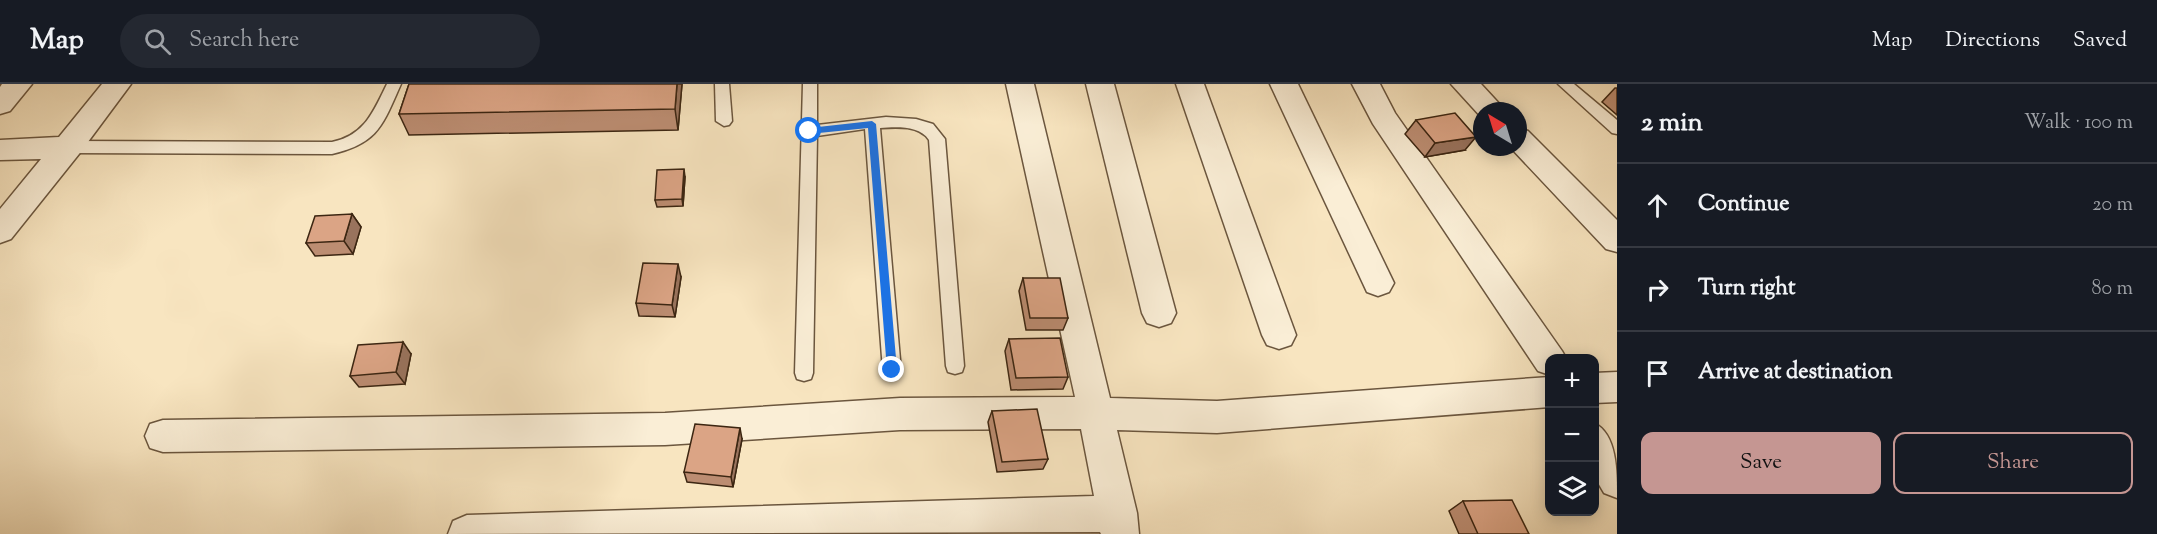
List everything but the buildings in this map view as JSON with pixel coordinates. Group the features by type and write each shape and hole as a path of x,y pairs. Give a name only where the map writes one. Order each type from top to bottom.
{"street":[{"path":"0,104 18,84"},
{"path":"0,231 117,84"},
{"path":"467,534 1119,523 1020,84"},
{"path":"1100,84 1159,313"},
{"path":"1190,84 1279,335"},
{"path":"1284,84 1378,283"},
{"path":"1366,84 1383,117 1545,354"},
{"path":"1465,84 1483,102"},
{"path":"0,150 69,147"},
{"path":"1527,147 1617,240"},
{"path":"1599,388 1617,387"},
{"path":"163,436 653,429 900,414 1096,413 1217,417 1545,392"},
{"path":"1599,448 1617,482"}],"lane":[{"path":"69,147 313,150 340,148 357,143 366,136 394,84 400,84"},
{"path":"722,84 724,121"},
{"path":"804,373 810,84"},
{"path":"1565,84 1617,129"},
{"path":"809,131 872,124 911,124 930,129 937,138 955,366"},
{"path":"872,124 892,370"}],"route":[{"path":"809,131 872,124 892,370"}]}
